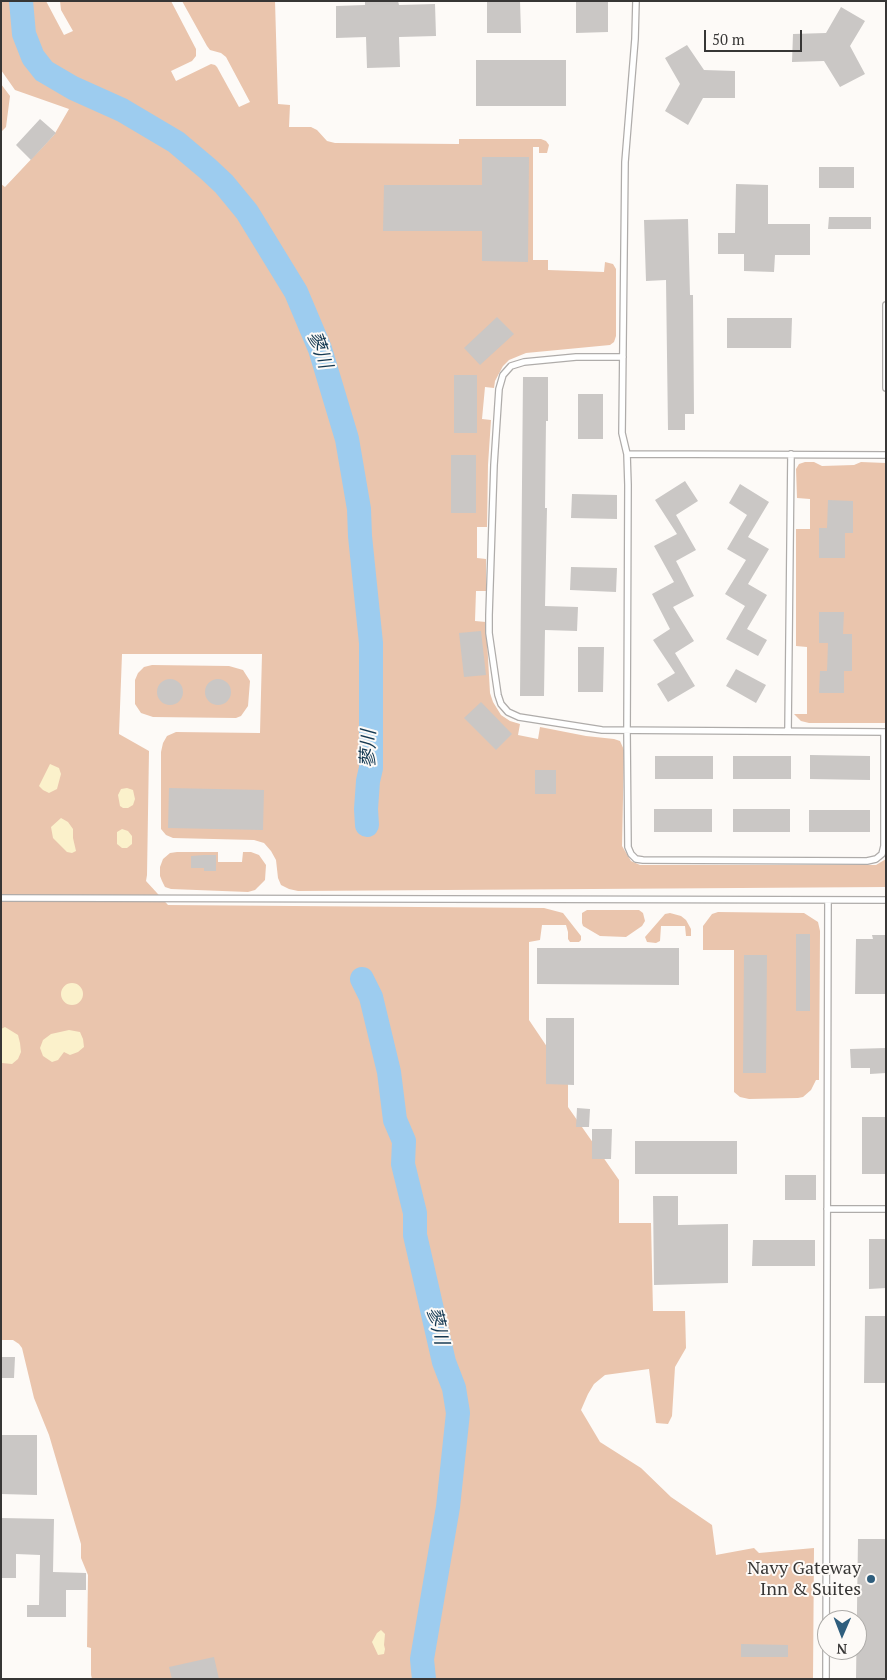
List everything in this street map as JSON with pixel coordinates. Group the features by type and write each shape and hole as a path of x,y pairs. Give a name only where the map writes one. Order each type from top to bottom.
{"lane":[{"path":"623,356 576,357 524,362 510,366 503,375 499,389 494,465 489,633 501,704 508,712 519,717 591,729 627,731 885,732 884,846 882,854 876,859 867,861 643,860 636,859 628,847 627,731 628,454 622,433 623,356 625,162 635,39 636,1"},
{"path":"886,305 886,388"},
{"path":"628,454 886,455"},
{"path":"788,731 791,454"},
{"path":"1,898 886,900"},
{"path":"826,1679 828,900"},
{"path":"827,1209 886,1209"}],"shaded area":[{"path":"1,1 46,1 64,35 73,31 61,10 60,1 171,1 196,49 196,56 192,61 171,71 176,81 211,64 215,65 239,107 250,102 226,57 221,53 210,50 182,1 275,1 278,104 290,105 289,127 311,127 317,130 327,141 335,143 459,144 459,139 541,139 546,141 549,145 547,153 539,153 539,147 533,147 533,260 548,260 548,270 604,272 605,262 613,264 616,269 616,336 614,342 610,345 526,353 509,360 503,366 495,381 494,388 485,387 482,419 491,420 487,527 477,527 477,558 486,559 486,591 476,591 475,621 486,622 490,693 493,702 501,715 510,721 520,724 518,735 538,739 540,727 620,741 624,750 622,846 631,861 640,865 876,865 886,859 886,887 298,891 281,885 278,878 276,860 264,843 254,840 173,838 166,835 161,829 161,752 167,736 176,732 260,733 262,654 122,654 119,734 149,751 146,881 168,905 544,908 563,913 581,936 579,942 570,942 566,925 542,925 540,940 529,942 529,1020 568,1078 568,1107 619,1180 619,1223 651,1223 653,1311 685,1311 686,1348 675,1367 672,1416 668,1424 656,1423 649,1369 605,1375 594,1384 581,1410 600,1442 641,1468 671,1497 712,1525 716,1555 754,1548 759,1553 814,1548 813,1679 92,1679 91,1648 87,1647 88,1575 81,1558 81,1544 49,1435 34,1398 22,1348 13,1340 1,1340 1,184 5,187 54,135 69,109 15,90 1,70"},
{"path":"1,84 10,96 6,127 1,132"},
{"path":"814,462 822,466 854,465 861,462 886,463 886,723 809,723 801,721 794,714 807,714 807,647 796,646 796,529 810,529 810,499 797,498 796,469 799,464"},
{"path":"152,665 229,666 243,670 250,681 248,706 241,716 236,718 153,717 141,713 135,704 135,680 138,673 144,667"},
{"path":"218,852 218,862 242,862 243,852 251,852 259,855 266,865 265,880 255,890 248,892 171,889 165,887 160,876 160,867 163,859 170,853"},
{"path":"587,910 639,910 643,913 645,921 642,926 626,937 600,936 583,926 582,913"},
{"path":"718,912 804,913 818,922 820,931 819,1080 816,1080 811,1090 803,1097 749,1099 740,1097 734,1092 734,950 703,950 703,926 712,914"},
{"path":"670,913 681,916 686,920 691,929 691,936 686,936 685,926 661,926 660,941 656,943 647,942 645,937 665,914"}],"sand":[{"path":"50,764 59,768 61,774 57,789 49,793 39,786"},
{"path":"121,789 133,790 135,799 133,805 123,808 120,806 118,795"},
{"path":"61,818 68,822 73,829 76,851 72,853 67,852 53,838 51,827"},
{"path":"122,829 128,831 132,836 132,844 127,848 122,848 117,844 117,832"},
{"path":"72,983 80,986 83,994 80,1002 72,1005 64,1002 61,994 64,986"},
{"path":"5,1027 18,1035 20,1043 21,1052 18,1059 12,1064 2,1063 1,1029"},
{"path":"69,1030 80,1032 84,1047 70,1055 64,1052 58,1060 52,1062 43,1056 40,1048 43,1040 51,1034"},
{"path":"381,1630 385,1634 385,1649 384,1654 378,1655 372,1642"}],"building":[{"path":"365,1 398,1 399,5 435,4 436,36 399,37 400,67 367,68 366,37 336,38 336,6 365,5"},
{"path":"487,1 520,1 521,33 487,33"},
{"path":"576,1 608,1 608,32 576,33"},
{"path":"841,7 865,21 850,46 865,74 840,87 824,61 792,62 793,34 826,33"},
{"path":"687,45 704,70 735,71 735,98 703,98 688,125 665,111 680,84 665,58"},
{"path":"476,60 566,60 566,106 476,106"},
{"path":"40,119 56,133 31,160 16,145"},
{"path":"482,157 529,157 528,262 482,261 482,231 383,231 384,185 482,185"},
{"path":"819,167 854,167 854,188 819,188"},
{"path":"736,184 768,185 768,224 810,224 810,255 775,255 774,272 744,271 744,254 718,254 718,233 735,233"},
{"path":"829,217 871,217 871,229 828,229"},
{"path":"688,219 690,295 693,295 694,414 685,414 685,430 668,430 666,280 646,281 644,220"},
{"path":"497,317 514,334 480,365 464,348"},
{"path":"727,318 792,318 791,348 727,348"},
{"path":"454,375 477,375 477,433 454,433"},
{"path":"523,377 548,377 545,606 578,607 577,631 545,630 544,696 520,696"},
{"path":"578,394 603,394 603,439 578,439"},
{"path":"451,455 476,455 476,513 451,513"},
{"path":"685,481 698,501 676,515 696,550 676,561 694,596 673,607 694,641 675,653 695,686 668,702 657,684 675,673 653,640 670,629 652,594 674,582 654,546 677,534 655,500"},
{"path":"740,484 769,502 748,537 769,549 748,584 767,595 747,629 767,640 758,656 726,639 745,606 725,594 746,560 727,549 747,515 729,503"},
{"path":"572,494 617,495 617,519 571,518"},
{"path":"828,500 853,501 853,533 845,533 845,558 819,558 819,528 827,528"},
{"path":"571,567 617,568 616,592 570,590"},
{"path":"819,612 844,612 843,634 852,634 852,671 844,671 844,693 819,693 820,671 827,671 828,643 819,643"},
{"path":"481,631 486,675 464,677 459,633"},
{"path":"578,647 604,647 603,692 578,692"},
{"path":"736,669 766,685 756,703 726,686"},
{"path":"170,679 179,683 183,692 179,701 170,705 161,701 157,692 161,683"},
{"path":"218,679 227,683 231,692 227,701 218,705 209,701 205,692 209,683"},
{"path":"481,702 512,734 496,750 464,718"},
{"path":"810,755 870,756 870,780 810,779"},
{"path":"655,756 713,756 713,779 655,779"},
{"path":"733,756 791,756 791,779 733,779"},
{"path":"535,770 556,770 556,794 535,794"},
{"path":"169,788 264,790 263,830 168,828"},
{"path":"654,809 712,809 712,832 654,832"},
{"path":"733,809 790,809 790,832 733,832"},
{"path":"809,810 870,810 870,832 809,832"},
{"path":"216,855 216,871 204,871 204,868 191,868 191,856"},
{"path":"796,934 810,934 810,1011 796,1011"},
{"path":"872,935 886,935 886,994 855,994 856,939 873,939"},
{"path":"537,948 679,948 679,985 537,984"},
{"path":"744,955 767,955 766,1073 743,1073"},
{"path":"546,1018 574,1018 574,1085 546,1084"},
{"path":"886,1048 886,1073 870,1074 870,1068 851,1068 850,1049"},
{"path":"577,1108 590,1109 589,1127 576,1127"},
{"path":"862,1117 886,1117 886,1174 862,1174"},
{"path":"592,1129 612,1129 611,1159 592,1159"},
{"path":"635,1141 737,1141 737,1174 635,1174"},
{"path":"785,1175 816,1175 816,1200 785,1200"},
{"path":"653,1196 678,1196 678,1225 728,1224 728,1283 654,1285"},
{"path":"869,1239 886,1239 886,1288 869,1289"},
{"path":"753,1240 815,1240 815,1266 752,1266"},
{"path":"865,1316 886,1316 886,1383 864,1383"},
{"path":"1,1357 15,1357 14,1378 1,1378"},
{"path":"1,1435 37,1435 37,1495 1,1494"},
{"path":"1,1518 54,1519 53,1572 86,1573 86,1590 66,1590 66,1617 27,1617 27,1605 39,1605 40,1555 16,1554 16,1578 1,1578"},
{"name":"Navy Gateway Inn & Suites","path":"858,1539 886,1539 886,1679 856,1679 856,1660 867,1660 867,1610 857,1610"},
{"path":"741,1644 788,1645 788,1657 741,1657"},
{"path":"214,1657 219,1679 172,1679 169,1667"}],"waterway":[{"name":"蓼川","path":"21,1 24,34 33,57 44,71 73,88 122,110 176,142 224,184 247,212 296,292 320,349 347,439 359,509 371,643 371,768 366,809 367,825"},
{"name":"蓼川","path":"362,979 371,997 389,1072 395,1120 404,1141 403,1164 415,1213 415,1235 444,1362 454,1388 458,1413 448,1507 422,1659 424,1679"}],"place":[{"name":"Navy Gateway Inn & Suites","path":"871,1579"}]}
